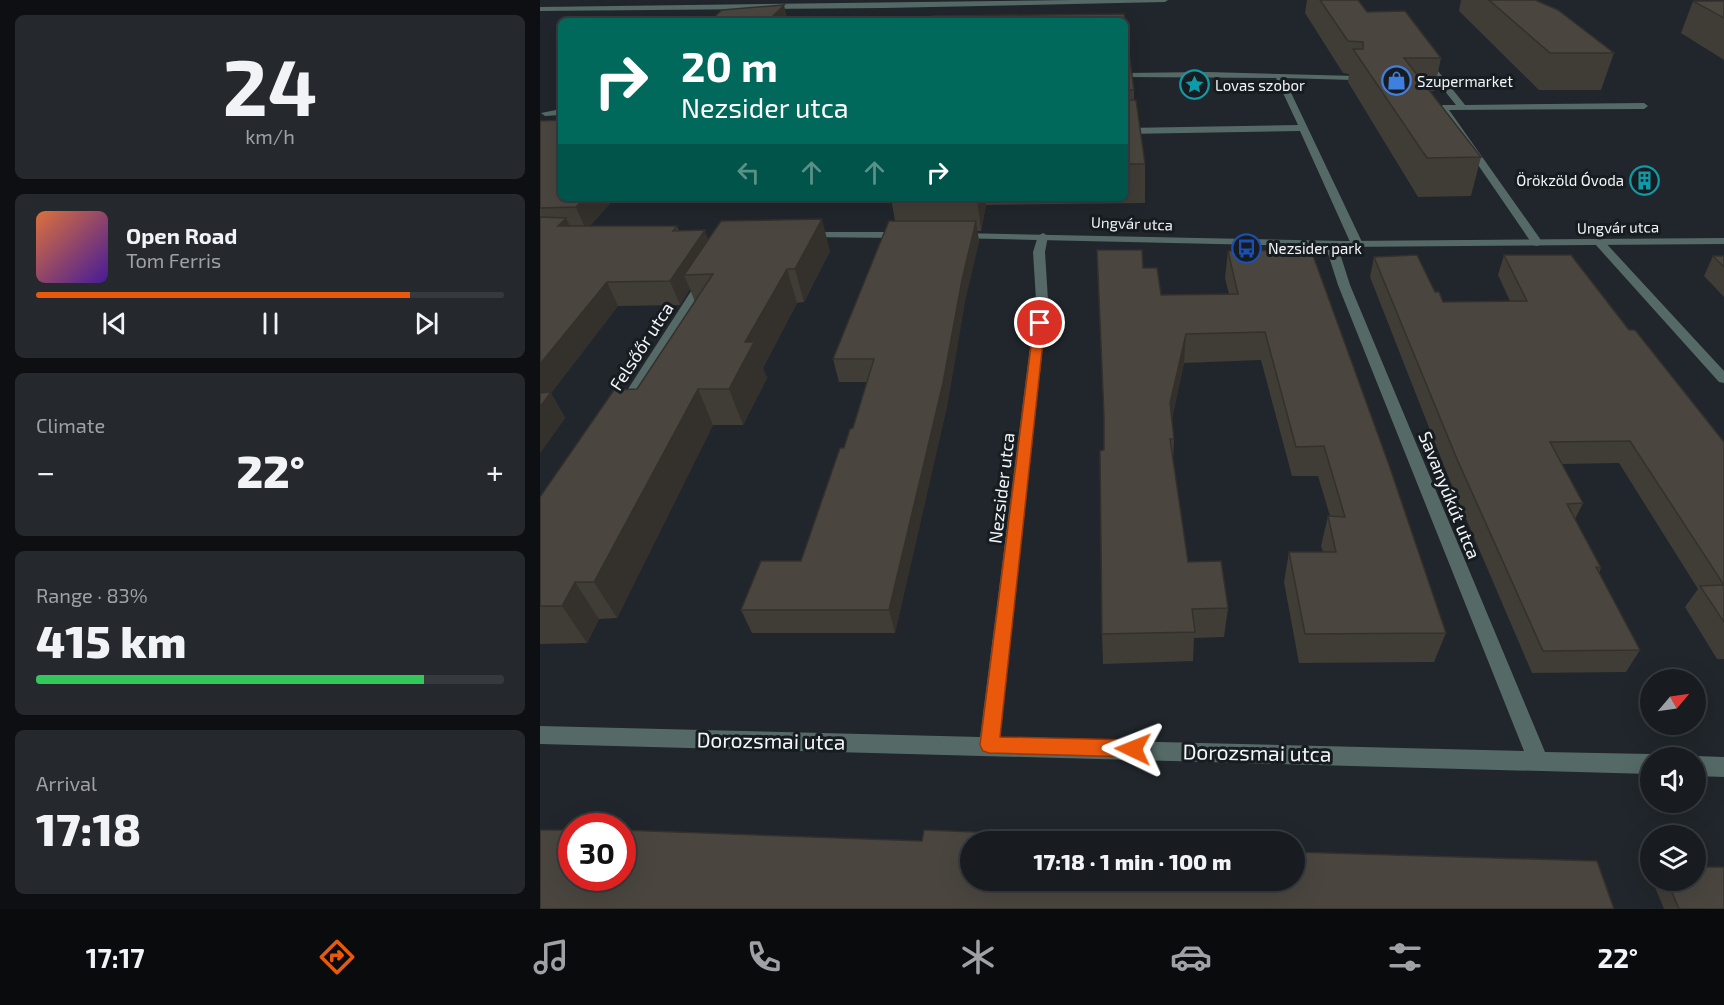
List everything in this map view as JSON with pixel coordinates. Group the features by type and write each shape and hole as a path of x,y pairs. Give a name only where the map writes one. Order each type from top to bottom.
{"street":[{"path":"540,9 884,6 1165,0"},
{"path":"1431,68 1463,108"},
{"path":"1128,75 1207,74 1280,78 1353,78"},
{"path":"1280,78 1357,244"},
{"path":"1537,243 1443,108 1644,106"},
{"path":"545,113 558,112"},
{"path":"1128,130 1302,128"},
{"path":"795,235 913,236"},
{"name":"Ungvár utca","path":"948,236 1043,236 1331,244 1724,242"},
{"name":"Nezsider utca","path":"989,745 1042,300 1039,252 1043,236"},
{"path":"1599,242 1724,379"},
{"name":"Savanyúkút utca","path":"1331,244 1344,285 1515,708 1538,759"},
{"name":"Felsőőr utca","path":"618,416 708,275"},
{"name":"Dorozsmai utca","path":"540,735 1538,759 1640,764"},
{"path":"1706,766 1724,767"}],"building":[{"path":"1320,0 1358,0 1367,12 1405,11 1441,58 1404,58 1481,157 1427,158 1353,49 1363,49 1363,42 1348,41"},
{"path":"1489,0 1535,0 1558,10 1614,53 1550,53"},
{"path":"1693,1 1724,1 1724,18"},
{"path":"784,5 771,18 713,18 722,10"},
{"path":"1124,14 1125,18 932,18 933,16"},
{"path":"1128,46 1134,90 1128,90"},
{"path":"1128,100 1136,100 1145,164 1128,164"},
{"path":"558,120 558,201 582,201 576,207 540,208 540,121"},
{"path":"540,217 566,218 558,226 677,226 673,231 705,230 670,281 607,282 540,364"},
{"path":"822,219 795,269 787,269 745,342 754,342 729,389 698,389 594,582 575,582 562,606 540,606 540,497 614,390 637,389 713,274 684,275 721,221"},
{"path":"889,221 976,221 962,280 943,383 889,610 741,610 761,561 801,561 840,448 844,448 850,429 853,428 874,359 833,359"},
{"path":"1097,250 1142,250 1143,268 1157,268 1161,295 1238,294 1228,251 1311,250 1389,465 1446,633 1305,634 1289,552 1336,552 1328,516 1345,517 1324,446 1296,447 1265,332 1186,334 1170,403 1174,439 1170,439 1188,562 1221,561 1228,608 1192,609 1195,632 1102,634 1100,451 1104,450 1104,416"},
{"path":"1417,255 1435,292 1439,292 1443,302 1527,301 1504,255 1571,255 1629,330 1635,330 1724,442 1724,585 1630,441 1550,442 1583,503 1567,504 1601,568 1596,567 1640,650 1543,651 1457,459 1374,257"},
{"path":"1713,256 1724,256 1724,267"},
{"path":"551,392 540,407 540,393"},
{"path":"1724,585 1724,622 1700,586"},
{"path":"540,830 558,830 558,891 636,891 636,831 922,841 924,830 960,831 960,891 1305,891 1305,852 1597,861 1614,909 540,909"},
{"path":"1706,867 1724,867 1724,909 1679,909 1672,891 1706,891"}],"place":[{"name":"Szupermarket","path":"1396,81"},
{"name":"Lovas szobor","path":"1194,85"},
{"name":"Örökzöld Óvoda","path":"1645,180"},
{"name":"Nezsider park","path":"1247,248"}],"route":[{"path":"1040,323 989,745 1133,749"}]}
